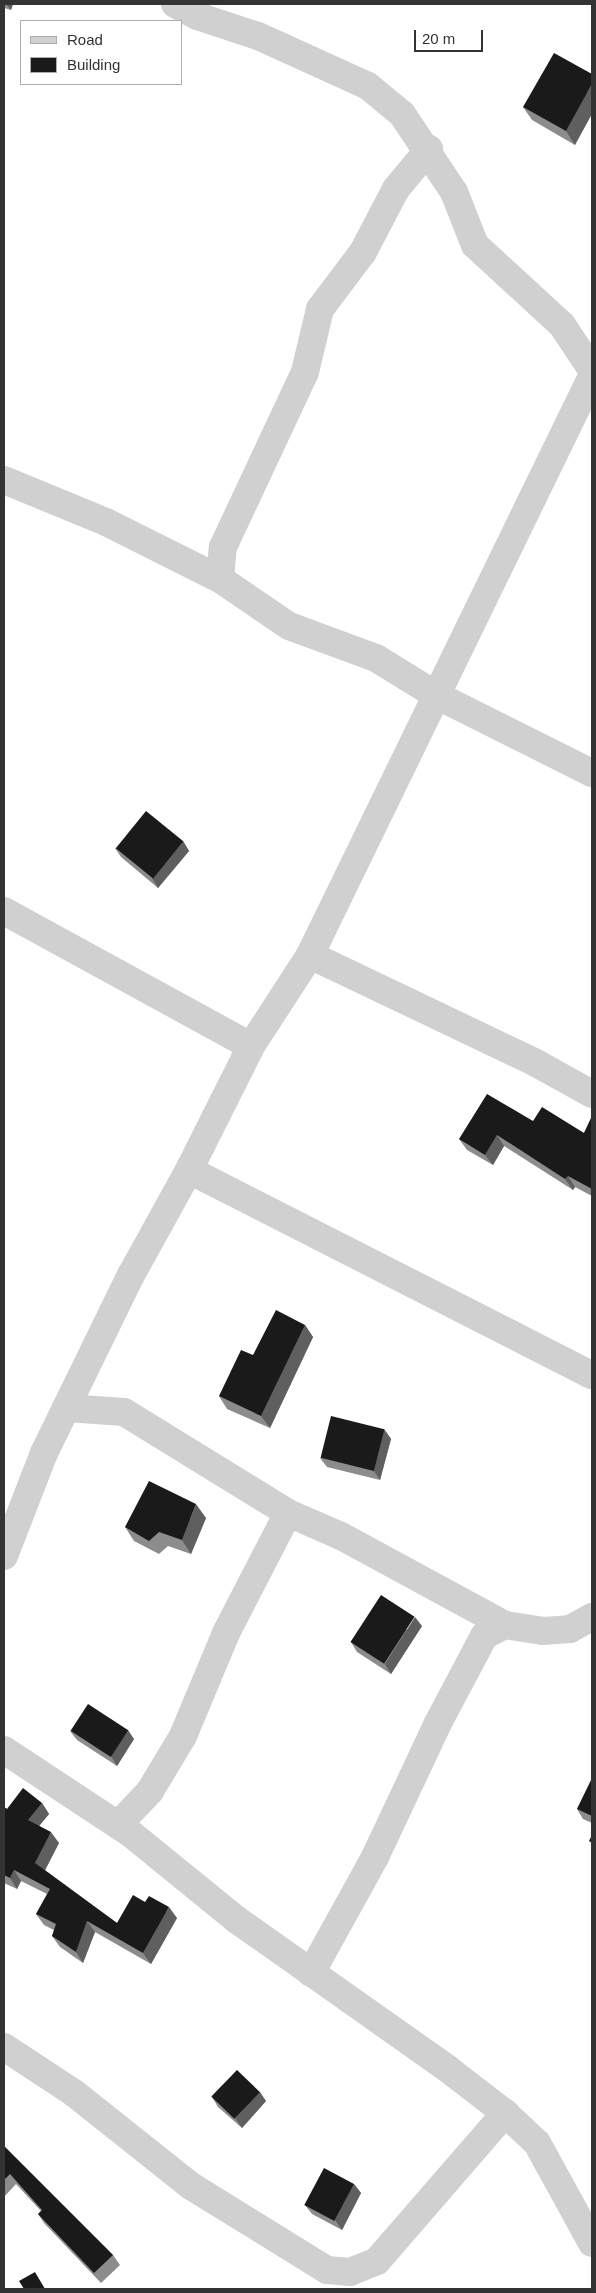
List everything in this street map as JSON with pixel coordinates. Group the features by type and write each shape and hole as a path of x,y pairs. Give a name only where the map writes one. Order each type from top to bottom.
{"street":[{"path":"175,4 197,16 258,36 368,86 402,114 429,149 454,192 475,245 562,325 592,370"},
{"path":"220,579 222,547 305,372 320,309 363,252 396,189 429,149"},
{"path":"4,1556 44,1454 131,1275 189,1170 251,1046 310,955 592,376"},
{"path":"4,480 106,522 220,579 289,626 376,658 436,695 592,773"},
{"path":"4,911 251,1046"},
{"path":"310,955 536,1063 592,1094"},
{"path":"189,1170 592,1375"},
{"path":"66,1408 124,1412 288,1513 341,1536 506,1625 543,1631 570,1629 592,1617"},
{"path":"118,1825 150,1791 183,1736 226,1633 288,1513"},
{"path":"311,1972 375,1857 471,1659 484,1636 506,1625"},
{"path":"4,1750 118,1825 237,1920 505,2113 537,2143 592,2243"},
{"path":"4,2047 74,2093 192,2186 327,2270 350,2272 377,2261 505,2113"}],"building":[{"path":"554,53 592,74 592,84 566,131 523,107"},
{"path":"146,811 183,841 153,879 116,848"},
{"path":"487,1094 533,1121 542,1107 584,1133 592,1116 592,1189 568,1176 565,1179 497,1135 485,1155 459,1139"},
{"path":"276,1310 305,1325 261,1416 219,1396 241,1350 253,1355"},
{"path":"331,1416 384,1429 374,1471 321,1458"},
{"path":"149,1481 196,1504 182,1540 159,1532 149,1541 125,1527"},
{"path":"381,1595 415,1617 384,1664 351,1642"},
{"path":"88,1704 128,1730 111,1757 71,1731"},
{"path":"592,1778 592,1816 577,1809"},
{"path":"23,1788 42,1803 28,1820 51,1832 35,1863 117,1923 133,1895 145,1902 149,1896 169,1907 143,1953 87,1921 76,1952 52,1936 56,1924 36,1914 50,1889 14,1870 10,1878 4,1875 4,1807 7,1809"},
{"path":"237,2070 260,2092 234,2119 211,2097"},
{"path":"4,2146 113,2255 94,2273 38,2214 42,2210 10,2174 4,2180"},
{"path":"324,2168 354,2184 334,2221 304,2205"},
{"path":"35,2272 45,2289 24,2289 19,2281"}]}
